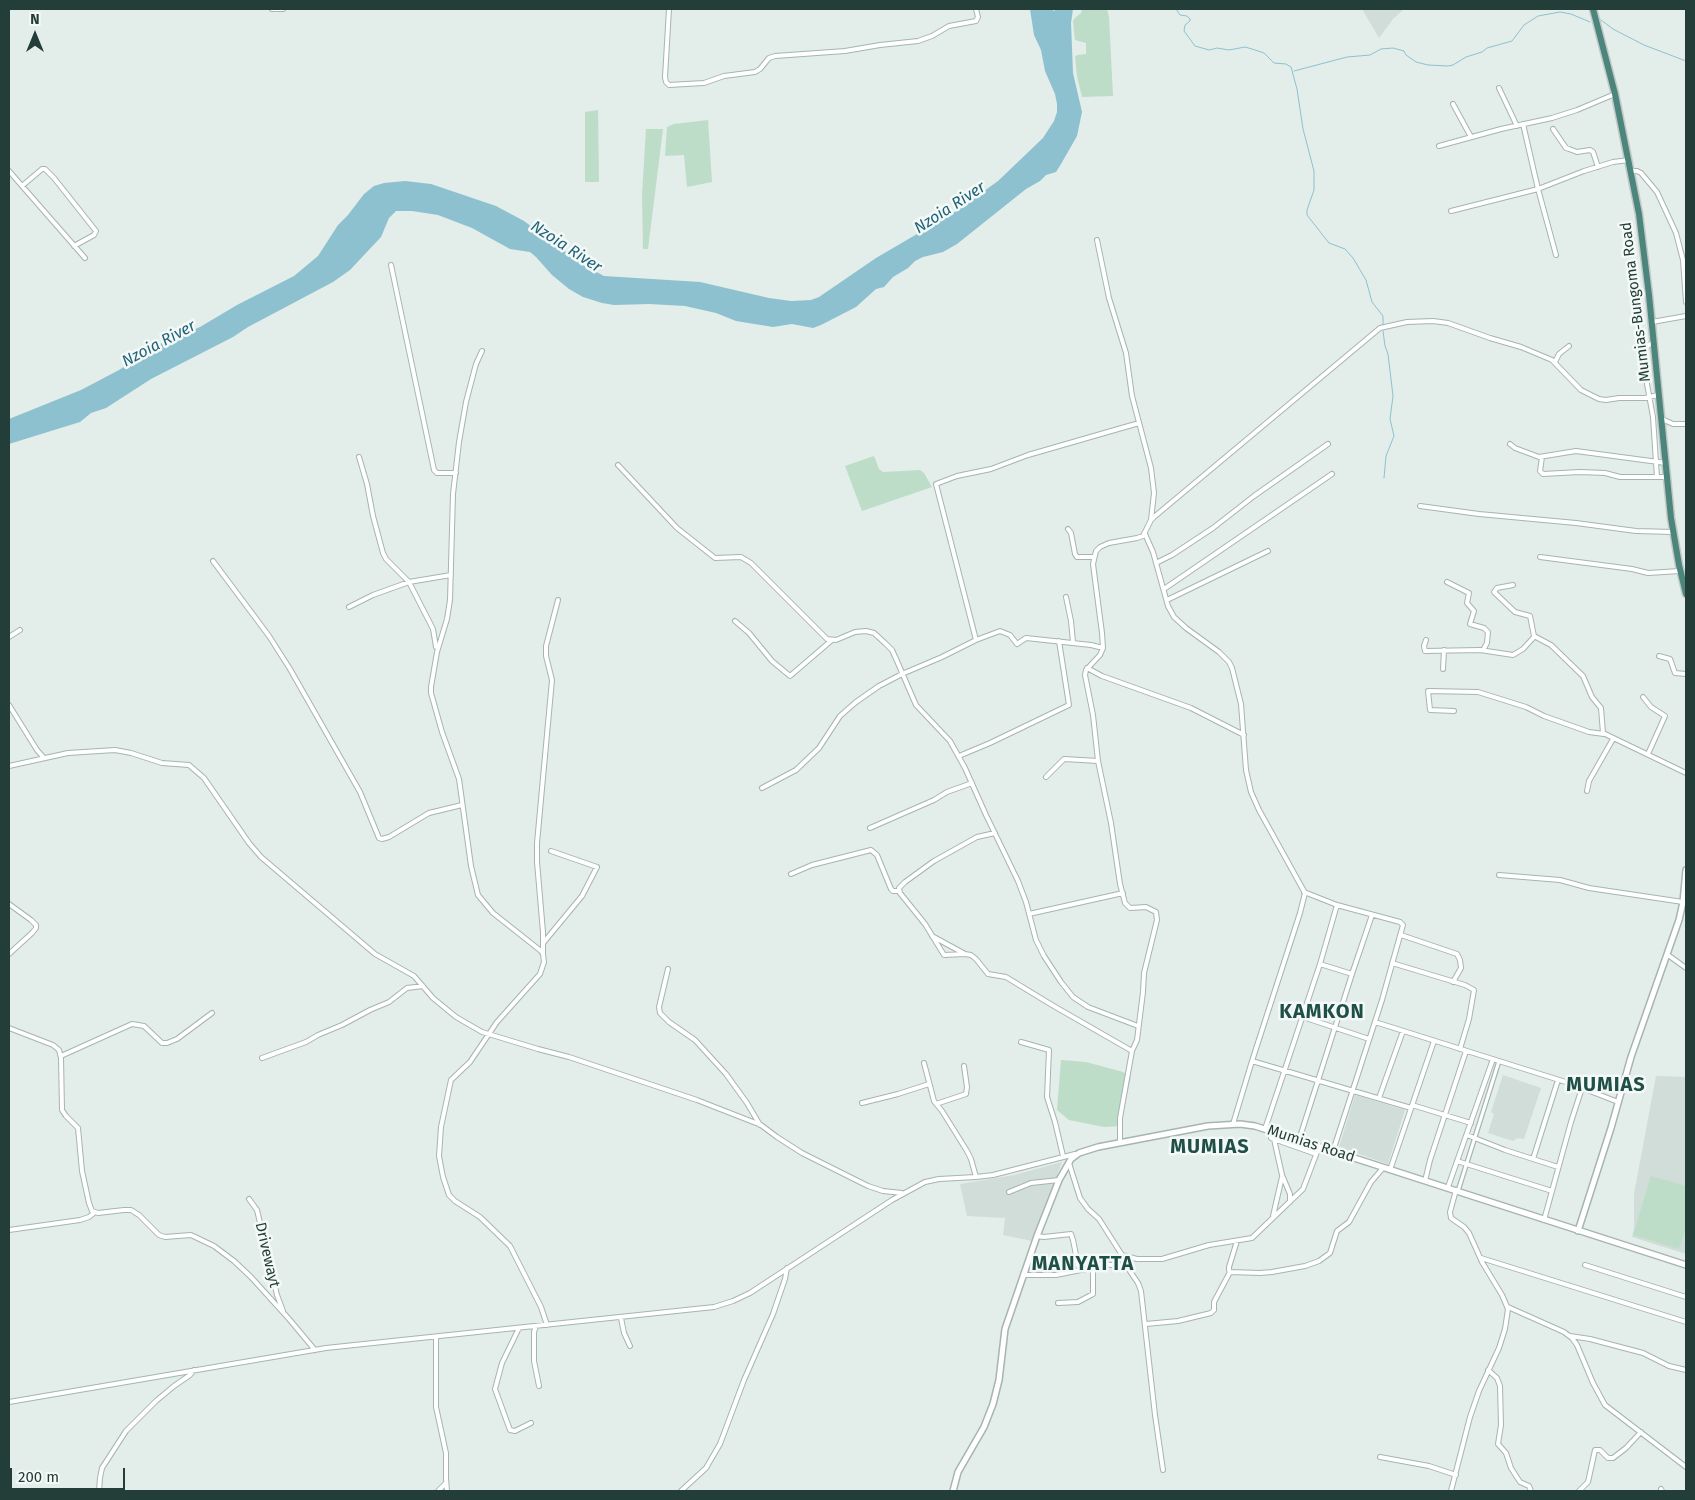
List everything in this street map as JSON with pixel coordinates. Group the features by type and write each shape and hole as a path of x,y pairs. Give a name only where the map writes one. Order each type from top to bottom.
{"highway":[{"name":"Mumias-Bungoma Road","path":"1593,9 1615,94 1643,241 1673,532 1686,594"}],"street":[{"path":"275,9 283,9"},
{"path":"669,9 665,77 667,84 704,83 724,76 757,71 762,68 769,58 775,56 845,51 882,44 918,41 932,36 948,26 976,21 978,17 976,9"},
{"path":"1499,88 1517,126"},
{"path":"1439,146 1573,112 1615,94"},
{"path":"1453,104 1471,137"},
{"path":"1523,124 1556,255"},
{"path":"1553,129 1566,148 1577,152 1590,150 1593,152 1598,167"},
{"path":"1451,211 1538,189 1598,167 1629,160"},
{"path":"22,186 42,169 45,169 54,178 96,231 94,235 74,246"},
{"path":"9,171 85,258"},
{"path":"1631,171 1641,173 1657,192 1676,232 1685,265 1686,302"},
{"path":"1097,240 1113,312 1126,353 1132,396 1152,477 1154,493 1151,520 1144,534 1139,538 1117,541 1097,549 1094,557 1094,580 1103,648 1100,656 1085,672 1093,715 1098,761 1125,903 1130,908 1146,907 1156,912 1157,920 1144,973 1137,1040 1132,1051 1120,1118 1120,1143"},
{"path":"391,265 435,471 440,473 456,473"},
{"path":"1652,322 1686,316"},
{"path":"1151,520 1380,328 1407,322 1433,321 1448,323 1521,348 1554,362 1581,390 1599,399 1660,397"},
{"path":"1654,343 1645,348 1646,374 1653,417 1657,477"},
{"path":"1554,362 1559,354 1569,346"},
{"path":"482,351 476,364 466,402 453,504 449,609 437,652 431,693 442,732 459,779 471,866 478,894 493,913 527,938 543,954"},
{"path":"1646,374 1657,372"},
{"path":"1650,402 1660,397"},
{"path":"1653,417 1662,418 1673,424 1686,424"},
{"path":"976,640 936,484 956,476 991,470 1028,455 1139,423"},
{"path":"1654,430 1663,430"},
{"path":"1156,563 1207,532 1328,444"},
{"path":"1510,444 1515,448 1542,457 1576,451 1666,463"},
{"path":"1655,445 1664,445"},
{"path":"359,456 383,552 386,559 409,582 433,629 437,652"},
{"path":"1542,457 1540,471 1543,474 1580,472 1605,473 1620,477 1667,477"},
{"path":"618,465 677,528 715,558 738,557 746,560 765,576 824,637 832,640"},
{"path":"1164,589 1332,474"},
{"path":"1420,506 1636,531 1673,532"},
{"path":"1068,529 1071,531 1077,557 1094,557"},
{"path":"1144,534 1156,563 1171,612 1178,622 1219,652 1229,662 1235,676 1241,704 1247,776 1254,800 1304,892 1305,898 1233,1124"},
{"path":"1167,600 1268,551"},
{"path":"1540,557 1626,568 1649,573 1680,571"},
{"path":"213,561 269,636 290,669 360,792 379,838 389,837 429,814 462,804"},
{"path":"349,607 409,582 451,575"},
{"path":"1447,582 1469,593 1467,604 1474,611 1470,624 1484,628 1488,632 1487,643 1483,650"},
{"path":"1514,585 1497,588 1494,592 1514,612 1530,616 1534,637"},
{"path":"1066,597 1070,612 1073,642"},
{"path":"547,1325 541,1307 513,1251 503,1238 480,1217 451,1198 440,1163 439,1138 451,1082 470,1062 497,1022 540,974 543,968 544,942 537,843 552,680 546,656 546,646 558,600"},
{"path":"735,621 749,633 772,661 790,676 832,640 861,631 874,633 892,650 916,705 950,742 959,756 1018,881 1036,940 1061,982 1073,997 1088,1007 1138,1026"},
{"path":"9,637 20,630"},
{"path":"762,788 796,770 819,748 840,716 879,686 976,640 1000,631 1010,635 1017,644 1026,638 1073,642 1103,648"},
{"path":"1426,640 1425,651 1483,650 1515,655 1534,637"},
{"path":"1534,637 1551,645 1583,676 1592,696 1601,708 1602,731 1604,734"},
{"path":"959,756 1069,705 1059,641"},
{"path":"1444,650 1444,669"},
{"path":"1659,656 1670,659 1676,673 1686,674"},
{"path":"1087,668 1102,676 1191,708 1244,735"},
{"path":"1454,711 1430,710 1428,691 1478,692 1526,707 1590,732 1604,734 1686,773"},
{"path":"1643,697 1651,707 1665,716 1648,754"},
{"path":"9,704 37,750 44,758"},
{"path":"1587,791 1589,781 1613,739"},
{"path":"9,766 81,752 115,750 131,753 157,762 192,766 214,791 249,843 261,857 374,954 412,975 433,998 456,1017 482,1032 569,1057 697,1100 760,1125 816,1161 877,1190 902,1194"},
{"path":"1046,777 1064,759 1098,761"},
{"path":"870,828 934,800 947,792 972,783"},
{"path":"899,891 899,888 905,882 934,861 977,837 995,833"},
{"path":"791,874 812,865 871,850 877,855 892,890 899,891 921,918 944,955 965,954"},
{"path":"544,942 582,896 597,867 552,851"},
{"path":"1578,1231 1631,1057 1679,920 1686,870"},
{"path":"1500,875 1560,880 1589,888 1683,902"},
{"path":"1304,892 1338,905 1402,923 1404,927 1333,1151"},
{"path":"1028,914 1123,893"},
{"path":"9,904 31,920 36,925 36,928 9,954"},
{"path":"1316,1154 1270,1137 1268,1130 1285,1070 1338,905"},
{"path":"1299,1140 1372,915"},
{"path":"1401,935 1457,954 1461,968 1454,982"},
{"path":"932,936 976,959 988,974 1006,977 1132,1051"},
{"path":"1668,955 1686,968"},
{"path":"1392,963 1454,982 1474,991 1469,1019 1460,1049"},
{"path":"1320,964 1352,974"},
{"path":"668,969 659,1007 660,1014 695,1040 726,1074 760,1125"},
{"path":"262,1058 306,1042 342,1025 393,1000 407,988 423,986"},
{"path":"61,1056 132,1024 146,1027 162,1043 167,1043 177,1039 212,1014"},
{"path":"1303,1016 1369,1039"},
{"path":"1374,1022 1558,1080 1618,1102"},
{"path":"9,1028 53,1045 59,1050 61,1056 62,1110 78,1128 82,1171 90,1208 94,1213"},
{"path":"1379,1098 1404,1031"},
{"path":"1021,1042 1049,1050 1047,1096 1063,1156"},
{"path":"1390,1170 1434,1042"},
{"path":"1425,1181 1466,1051"},
{"path":"1448,1187 1493,1059"},
{"path":"1252,1061 1471,1123"},
{"path":"1498,1061 1475,1139 1450,1212 1451,1218 1467,1231 1508,1307 1570,1336 1590,1339 1643,1353 1669,1366 1686,1370"},
{"path":"924,1063 934,1101 971,1158 976,1177"},
{"path":"936,1104 966,1094 964,1066"},
{"path":"1533,1159 1558,1080"},
{"path":"862,1103 929,1084"},
{"path":"1544,1220 1582,1088"},
{"name":"Mumias Road","path":"1075,1154 1098,1147 1201,1127 1233,1124 1249,1125 1686,1264"},
{"path":"1467,1135 1558,1166"},
{"path":"1274,1139 1282,1175 1290,1194 1290,1202"},
{"path":"1122,1256 1137,1259 1162,1259 1209,1244 1246,1240 1254,1237 1259,1230 1303,1189 1319,1147"},
{"path":"9,1402 315,1350 706,1309 725,1304 750,1293 902,1194 932,1180 976,1177 1006,1172 1075,1154"},
{"path":"953,1491 958,1472 984,1427 993,1404 999,1380 1005,1329 1058,1180 1075,1154"},
{"path":"1457,1161 1552,1191"},
{"path":"1069,1163 1080,1198 1088,1210 1103,1225 1140,1288 1163,1470"},
{"path":"1230,1272 1272,1272 1305,1266 1323,1260 1332,1251 1337,1231 1349,1222 1372,1182 1383,1168"},
{"path":"1272,1219 1282,1175"},
{"path":"1009,1192 1031,1182 1058,1180"},
{"name":"Drivewayt","path":"249,1199 257,1210 277,1295 284,1313"},
{"path":"9,1230 80,1220 94,1213 131,1210 139,1215 152,1230 162,1236 190,1235 206,1242 234,1260 284,1313 315,1350"},
{"path":"1037,1236 1070,1234 1080,1270"},
{"path":"1146,1324 1178,1321 1211,1313 1214,1310 1214,1302 1230,1272 1229,1267 1237,1241"},
{"path":"1023,1275 1050,1276 1093,1268 1101,1264 1117,1264 1122,1256"},
{"path":"1481,1258 1686,1322"},
{"path":"1585,1265 1686,1297"},
{"path":"681,1491 706,1468 720,1444 772,1314 785,1279 787,1268"},
{"path":"1058,1303 1078,1302 1093,1294 1093,1268"},
{"path":"1451,1491 1470,1417 1488,1370 1499,1348 1508,1307"},
{"path":"621,1318 624,1333 630,1346"},
{"path":"536,1326 534,1332 534,1361 538,1386"},
{"path":"518,1328 502,1363 495,1389 510,1430 515,1430 531,1423"},
{"path":"1570,1336 1577,1345 1603,1403 1686,1467"},
{"path":"436,1337 436,1407 446,1453 447,1491"},
{"path":"99,1491 102,1468 126,1432 156,1401 194,1370"},
{"path":"1488,1370 1498,1380 1500,1386 1501,1425 1498,1444 1506,1453 1520,1482 1529,1486 1531,1491"},
{"path":"1579,1491 1586,1485 1589,1479 1595,1450 1600,1450 1610,1458 1613,1458 1626,1448 1641,1432"},
{"path":"1380,1458 1429,1466 1456,1474"},
{"path":"438,1491 446,1483"}],"shaded area":[{"path":"1362,9 1404,9 1393,19 1379,38"},
{"path":"1503,1075 1541,1088 1524,1139 1518,1138 1513,1141 1488,1133 1494,1114 1491,1112"},
{"path":"1656,1076 1686,1077 1686,1254 1632,1237 1634,1229 1634,1194"},
{"path":"1355,1095 1405,1110 1388,1164 1339,1147"},
{"path":"1062,1162 1032,1241 1003,1235 1005,1218 967,1216 960,1184 1014,1175"}],"green space":[{"path":"1082,9 1107,9 1113,96 1082,97 1075,57 1086,54 1086,43 1075,40 1073,21 1081,13"},
{"path":"598,110 599,182 585,182 585,112"},
{"path":"708,120 712,182 687,187 684,155 665,156 667,127 674,124"},
{"path":"646,129 663,129 648,249 643,249 642,195"},
{"path":"874,456 879,469 883,472 920,470 924,473 932,487 862,511 845,466"},
{"path":"1061,1060 1086,1062 1123,1072 1131,1077 1120,1126 1104,1127 1069,1120 1057,1110"},
{"path":"1651,1176 1686,1186 1686,1227 1679,1249 1633,1235"}],"water":[{"path":"1030,9 1051,9 1054,11 1056,9 1073,9 1071,23 1073,73 1082,112 1077,136 1056,172 1046,175 1026,189 957,244 943,252 915,261 908,268 893,277 884,287 876,289 856,307 821,325 813,328 792,324 773,327 736,321 716,313 685,306 614,305 602,303 583,297 569,289 552,275 530,252 510,249 472,228 438,215 412,211 396,211 389,218 381,237 350,270 333,282 248,327 233,337 151,379 106,408 91,413 80,422 9,444 9,419 81,390 119,370 162,343 200,327 237,305 294,276 318,256 338,225 364,194 374,186 384,183 405,181 431,184 496,206 524,221 585,266 604,276 700,282 769,298 791,301 811,300 819,297 876,258 958,210 998,181 1043,138 1054,121 1057,104 1055,94 1045,71 1041,50 1034,35"}],"waterway":[{"path":"1176,9 1180,15 1187,16 1190,19 1185,25 1184,31 1195,46 1209,50 1217,48 1229,50 1245,47 1264,53 1274,63 1286,64 1291,67 1297,89 1303,129 1314,171 1314,190 1307,215 1329,243 1345,249 1353,258 1366,280 1372,302 1383,316 1383,325"},
{"path":"1294,71 1347,57 1370,55 1381,49 1393,48 1404,51 1406,55 1416,62 1448,66 1482,52 1487,48 1512,41 1524,25 1538,16 1560,12 1571,14 1590,22"},
{"path":"1601,20 1613,29 1644,45 1686,61"},
{"path":"1383,331 1393,396 1390,419 1394,436 1386,456 1384,478"}],"district":[{"name":"KAMKON","path":"1322,1012"},
{"name":"MUMIAS","path":"1606,1085"},
{"name":"MUMIAS","path":"1210,1147"},
{"name":"MANYATTA","path":"1083,1264"}],"water label":[{"name":"Nzoia River","path":"950,208"},
{"name":"Nzoia River","path":"566,247"},
{"name":"Nzoia River","path":"159,344"}]}
